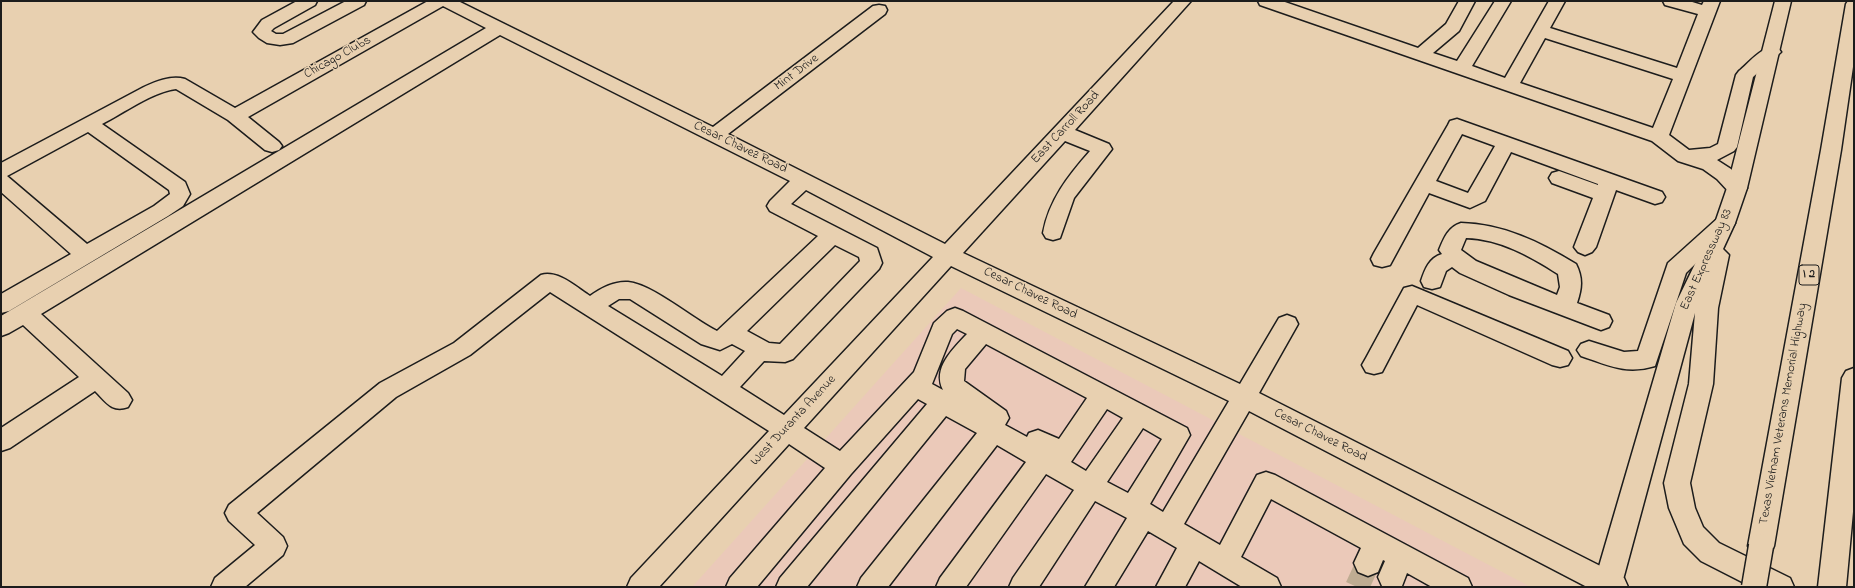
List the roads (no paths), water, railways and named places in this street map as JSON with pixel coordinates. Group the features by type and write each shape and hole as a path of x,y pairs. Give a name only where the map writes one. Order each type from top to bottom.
{"main road":[{"path":"309,1 268,24 262,32 266,36 276,40 287,39 358,1"},
{"name":"Chicago Clubs","path":"235,116 440,1"},
{"name":"Cesar Chavez Road","path":"445,1 804,180 948,255 1244,397 1609,586"},
{"name":"East Carroll Road","path":"948,255 1183,1"},
{"path":"1421,54 1453,27 1467,1"},
{"path":"1462,68 1503,1"},
{"path":"1510,85 1542,31 1557,1"},
{"path":"1659,137 1710,6 1671,1"},
{"name":"East Expressway 83","path":"1609,586 1687,303 1725,223 1737,188 1772,52 1783,1"},
{"path":"1277,3 1659,137 1685,156 1710,164 1724,174 1737,188"},
{"name":"Texas Vietnam Veterans Memorial Highway","path":"1754,587 1831,150 1852,8"},
{"name":"Mint Drive","path":"714,136 879,10"},
{"path":"1,327 499,28"},
{"path":"1542,31 1683,76"},
{"path":"1685,156 1714,154 1727,147 1745,75 1772,52"},
{"path":"1,171 148,92 164,85 179,83 235,116 272,146"},
{"path":"1,305 161,211 176,201 180,194 178,187 89,124"},
{"path":"1382,259 1457,125 1503,149 1606,188 1655,197"},
{"path":"1054,233 1055,220 1062,199 1102,149 1062,132"},
{"path":"1424,184 1470,201 1478,196 1503,149"},
{"path":"732,333 766,352 785,353 871,263 869,253 777,206 804,180"},
{"path":"1,181 86,255"},
{"path":"1585,247 1606,188"},
{"path":"1589,350 1624,361 1647,359 1676,269 1725,223"},
{"path":"1725,223 1707,308 1701,384 1677,483 1682,508 1693,536 1710,552 1733,565 1780,587"},
{"path":"1565,306 1571,287 1568,270 1535,250 1478,230 1461,230 1455,237 1450,250 1455,258 1468,267 1602,322"},
{"path":"591,307 612,292 625,289 635,292 709,338 720,341 732,333 834,234"},
{"name":"West Duranta Avenue","path":"641,587 948,255"},
{"path":"1432,281 1438,264 1445,260 1455,258"},
{"path":"225,587 274,546 238,513 388,390 462,349 549,281 724,389 842,466"},
{"path":"1374,365 1412,294 1560,358"},
{"path":"25,312 120,400"},
{"path":"740,587 842,466 924,376 942,330 955,316 1178,435 1099,587"},
{"path":"1168,528 1288,324"},
{"path":"983,332 959,358 953,368 952,384 956,390 1090,486 1168,528 1225,562 1255,584"},
{"path":"724,389 761,349"},
{"path":"1,441 96,378"},
{"path":"1832,582 1854,378"},
{"path":"915,386 993,431 1053,460"},
{"path":"950,587 1053,460 1103,395"},
{"path":"790,587 943,402"},
{"path":"1023,587 1139,414"},
{"path":"871,587 993,431"},
{"path":"1225,562 1266,483 1372,553 1422,578 1454,586"},
{"path":"1170,587 1194,544"}],"tunnel":[{"path":"1357,587 1368,563"}]}
